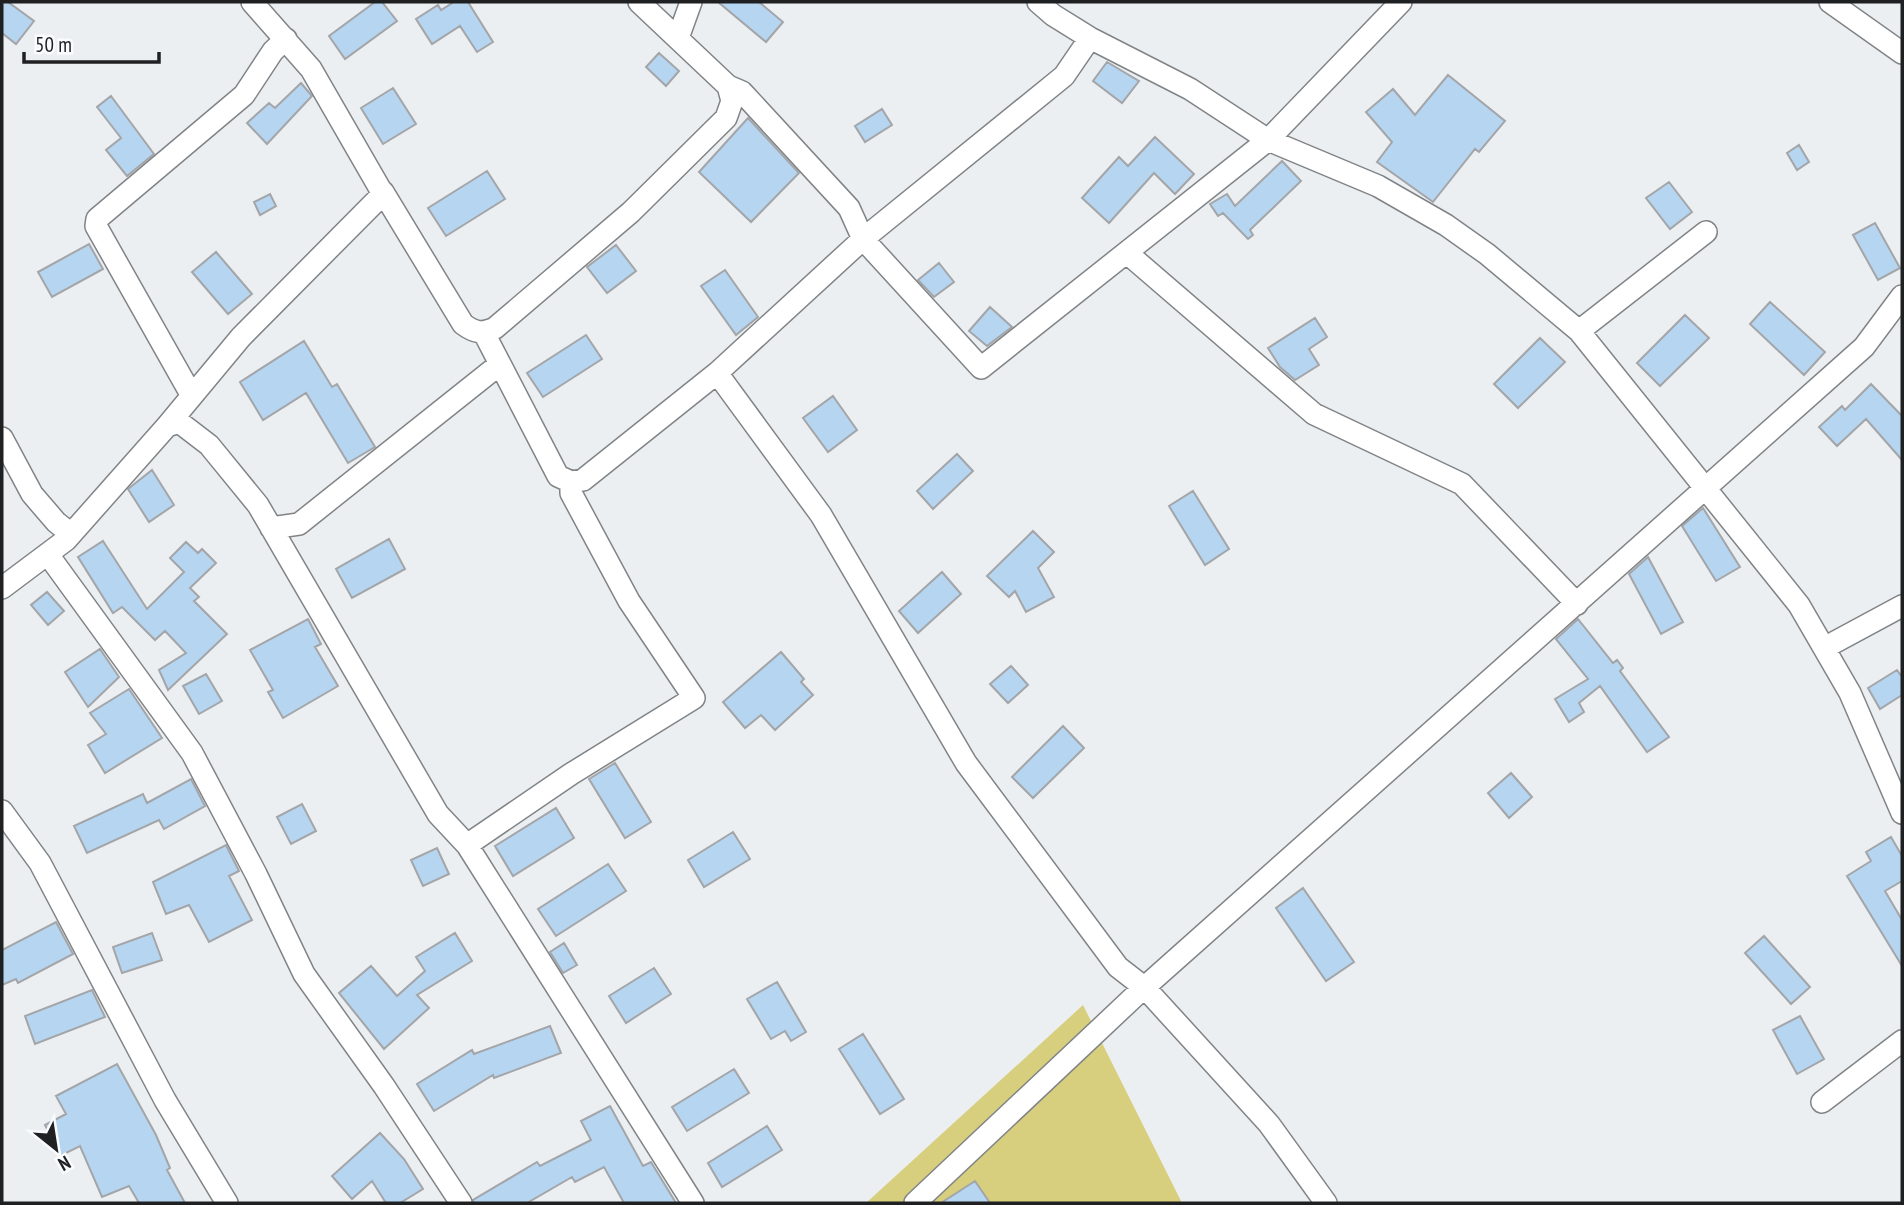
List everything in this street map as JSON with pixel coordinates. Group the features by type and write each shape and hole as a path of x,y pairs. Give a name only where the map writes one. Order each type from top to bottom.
{"street":[{"path":"252,2 311,69 463,324 472,331 484,333 495,328 631,212 726,118 732,101 728,86"},
{"path":"639,2 728,86 742,92 849,208 863,239 981,368 1268,140 1401,2"},
{"path":"678,38 691,2"},
{"path":"1038,2 1053,15 1090,38 1190,89 1268,140 1378,186 1446,225 1488,254 1579,331 1799,605 1850,693 1900,804"},
{"path":"1830,2 1902,53"},
{"path":"484,333 558,476 572,482 583,480 717,373 863,239 1064,76 1090,38"},
{"path":"192,396 96,226 97,219 244,95 273,51 286,40"},
{"path":"2,588 49,555 71,534 167,426 241,337 383,192"},
{"path":"1579,331 1706,232"},
{"path":"1127,253 1314,414 1462,484 1577,604"},
{"path":"915,1203 1145,988 1864,347 1902,296"},
{"path":"271,528 299,524 500,364"},
{"path":"717,373 821,515 966,763 1118,967 1145,988 1269,1124 1326,1203"},
{"path":"167,426 179,422 209,445 258,505 438,814 467,845 693,1203"},
{"path":"2,438 33,494 55,523 71,534"},
{"path":"467,845 571,774 694,698 629,601 571,493 572,482"},
{"path":"49,555 192,753 256,874 304,974 384,1086 461,1203"},
{"path":"1824,648 1902,606"},
{"path":"2,811 40,863 165,1100 227,1203"},
{"path":"1822,1102 1902,1041"}],"shaded area":[{"path":"1083,1005 1182,1203 866,1203"}],"building":[{"path":"2,2 8,2 34,21 16,44 2,33"},
{"path":"375,2 382,2 397,21 345,59 329,36"},
{"path":"454,2 468,2 493,42 477,52 460,26 432,44 416,19 438,5 441,10"},
{"path":"718,2 759,2 783,22 766,42"},
{"path":"659,53 679,71 666,86 646,67"},
{"path":"1107,62 1139,81 1122,103 1093,81"},
{"path":"1448,75 1505,121 1479,152 1475,149 1433,202 1377,162 1392,142 1366,112 1393,89 1415,115"},
{"path":"301,83 312,96 267,144 247,123 269,103 275,108"},
{"path":"393,88 416,124 383,144 361,108"},
{"path":"111,96 154,154 127,176 106,150 121,138 97,107"},
{"path":"882,109 892,125 865,142 855,126"},
{"path":"748,118 799,173 751,222 699,172"},
{"path":"1155,137 1194,174 1175,194 1154,173 1109,223 1082,198 1119,157 1128,166"},
{"path":"1799,145 1809,162 1797,170 1787,153"},
{"path":"1282,161 1301,181 1250,230 1253,235 1248,239 1223,213 1218,216 1210,204 1227,194 1235,206"},
{"path":"487,171 505,199 446,236 428,208"},
{"path":"1669,182 1692,212 1670,229 1646,198"},
{"path":"270,194 276,206 260,215 254,202"},
{"path":"1875,223 1900,268 1878,280 1853,235"},
{"path":"89,244 103,269 52,297 38,272"},
{"path":"616,245 636,271 607,293 587,267"},
{"path":"216,252 252,294 228,314 192,272"},
{"path":"939,263 954,282 934,297 918,280"},
{"path":"725,270 758,317 736,335 701,286"},
{"path":"1770,302 1825,352 1804,375 1750,324"},
{"path":"990,307 1012,327 987,346 969,331"},
{"path":"1685,315 1709,338 1660,386 1637,363"},
{"path":"1315,318 1327,337 1309,349 1319,365 1295,380 1280,367 1268,348"},
{"path":"586,335 602,359 543,397 527,373"},
{"path":"1540,338 1565,362 1518,408 1494,384"},
{"path":"304,341 332,387 337,384 375,447 348,463 306,393 263,420 240,382"},
{"path":"1871,384 1902,416 1902,460 1866,419 1837,446 1819,427 1842,406 1845,410"},
{"path":"833,396 857,430 828,452 803,418"},
{"path":"957,454 973,471 933,509 917,491"},
{"path":"152,470 174,505 149,522 128,489"},
{"path":"1193,491 1229,549 1205,565 1169,506"},
{"path":"1703,508 1740,567 1716,581 1682,526"},
{"path":"1033,531 1054,552 1038,568 1054,597 1026,612 1015,591 1009,597 987,576"},
{"path":"389,539 405,569 352,598 336,569"},
{"path":"103,541 147,609 184,572 170,558 186,542 198,553 202,549 216,563 190,588 199,597 194,601 227,634 168,690 159,670 186,653 165,631 155,640 122,607 113,613 78,557"},
{"path":"1648,557 1683,622 1661,634 1629,574"},
{"path":"942,572 961,594 918,633 899,611"},
{"path":"47,592 64,611 48,625 31,605"},
{"path":"308,619 321,644 315,647 338,686 283,718 268,692 273,690 250,650"},
{"path":"1578,619 1613,663 1617,660 1623,668 1620,671 1669,737 1647,752 1600,686 1579,703 1584,712 1569,722 1555,699 1588,679 1556,639"},
{"path":"100,649 119,677 88,707 65,672"},
{"path":"781,652 804,679 801,682 813,695 775,730 761,715 745,728 723,702"},
{"path":"1011,666 1028,685 1008,703 990,684"},
{"path":"1897,670 1902,677 1902,695 1880,709 1868,688"},
{"path":"206,674 222,701 199,714 183,686"},
{"path":"129,689 162,738 105,773 88,745 106,734 90,713"},
{"path":"1063,726 1084,748 1033,798 1012,777"},
{"path":"615,763 651,822 625,838 589,779"},
{"path":"1511,773 1532,797 1509,818 1488,793"},
{"path":"191,779 205,806 164,829 159,820 87,853 74,826 143,794 147,803"},
{"path":"302,804 316,831 291,844 277,817"},
{"path":"556,808 574,838 513,876 495,846"},
{"path":"733,832 750,859 704,887 688,860"},
{"path":"1891,837 1902,856 1902,881 1885,891 1902,920 1902,966 1847,876 1871,861 1866,852"},
{"path":"226,845 239,871 229,876 252,920 209,942 189,905 166,914 153,882"},
{"path":"437,848 449,874 423,886 411,860"},
{"path":"608,864 626,891 556,936 538,909"},
{"path":"1303,888 1354,962 1326,981 1276,908"},
{"path":"56,922 73,954 18,983 16,979 2,985 2,950"},
{"path":"152,933 162,960 122,973 113,947"},
{"path":"455,933 472,961 417,995 429,1008 384,1049 339,993 371,966 397,996 425,971 416,957"},
{"path":"1764,936 1810,987 1791,1004 1745,953"},
{"path":"564,943 577,965 563,973 550,952"},
{"path":"654,968 671,994 626,1023 609,996"},
{"path":"777,982 806,1032 791,1041 785,1031 771,1039 747,999"},
{"path":"92,990 105,1017 35,1044 25,1016"},
{"path":"1800,1016 1824,1059 1797,1074 1773,1030"},
{"path":"550,1026 561,1053 494,1078 493,1075 434,1111 417,1084 472,1050 474,1054"},
{"path":"863,1034 904,1099 880,1114 839,1049"},
{"path":"117,1064 156,1135 170,1168 167,1170 185,1203 139,1203 129,1186 102,1197 80,1146 60,1156 45,1125 66,1114 56,1096"},
{"path":"734,1069 749,1093 687,1131 672,1107"},
{"path":"610,1106 643,1166 651,1162 676,1203 624,1203 604,1167 575,1182 572,1177 527,1203 474,1203 473,1200 537,1162 540,1166 591,1140 581,1121"},
{"path":"767,1126 782,1150 722,1187 708,1163"},
{"path":"380,1133 404,1159 423,1189 400,1203 386,1203 372,1181 352,1199 332,1176"},
{"path":"975,1181 990,1203 941,1203"}]}
